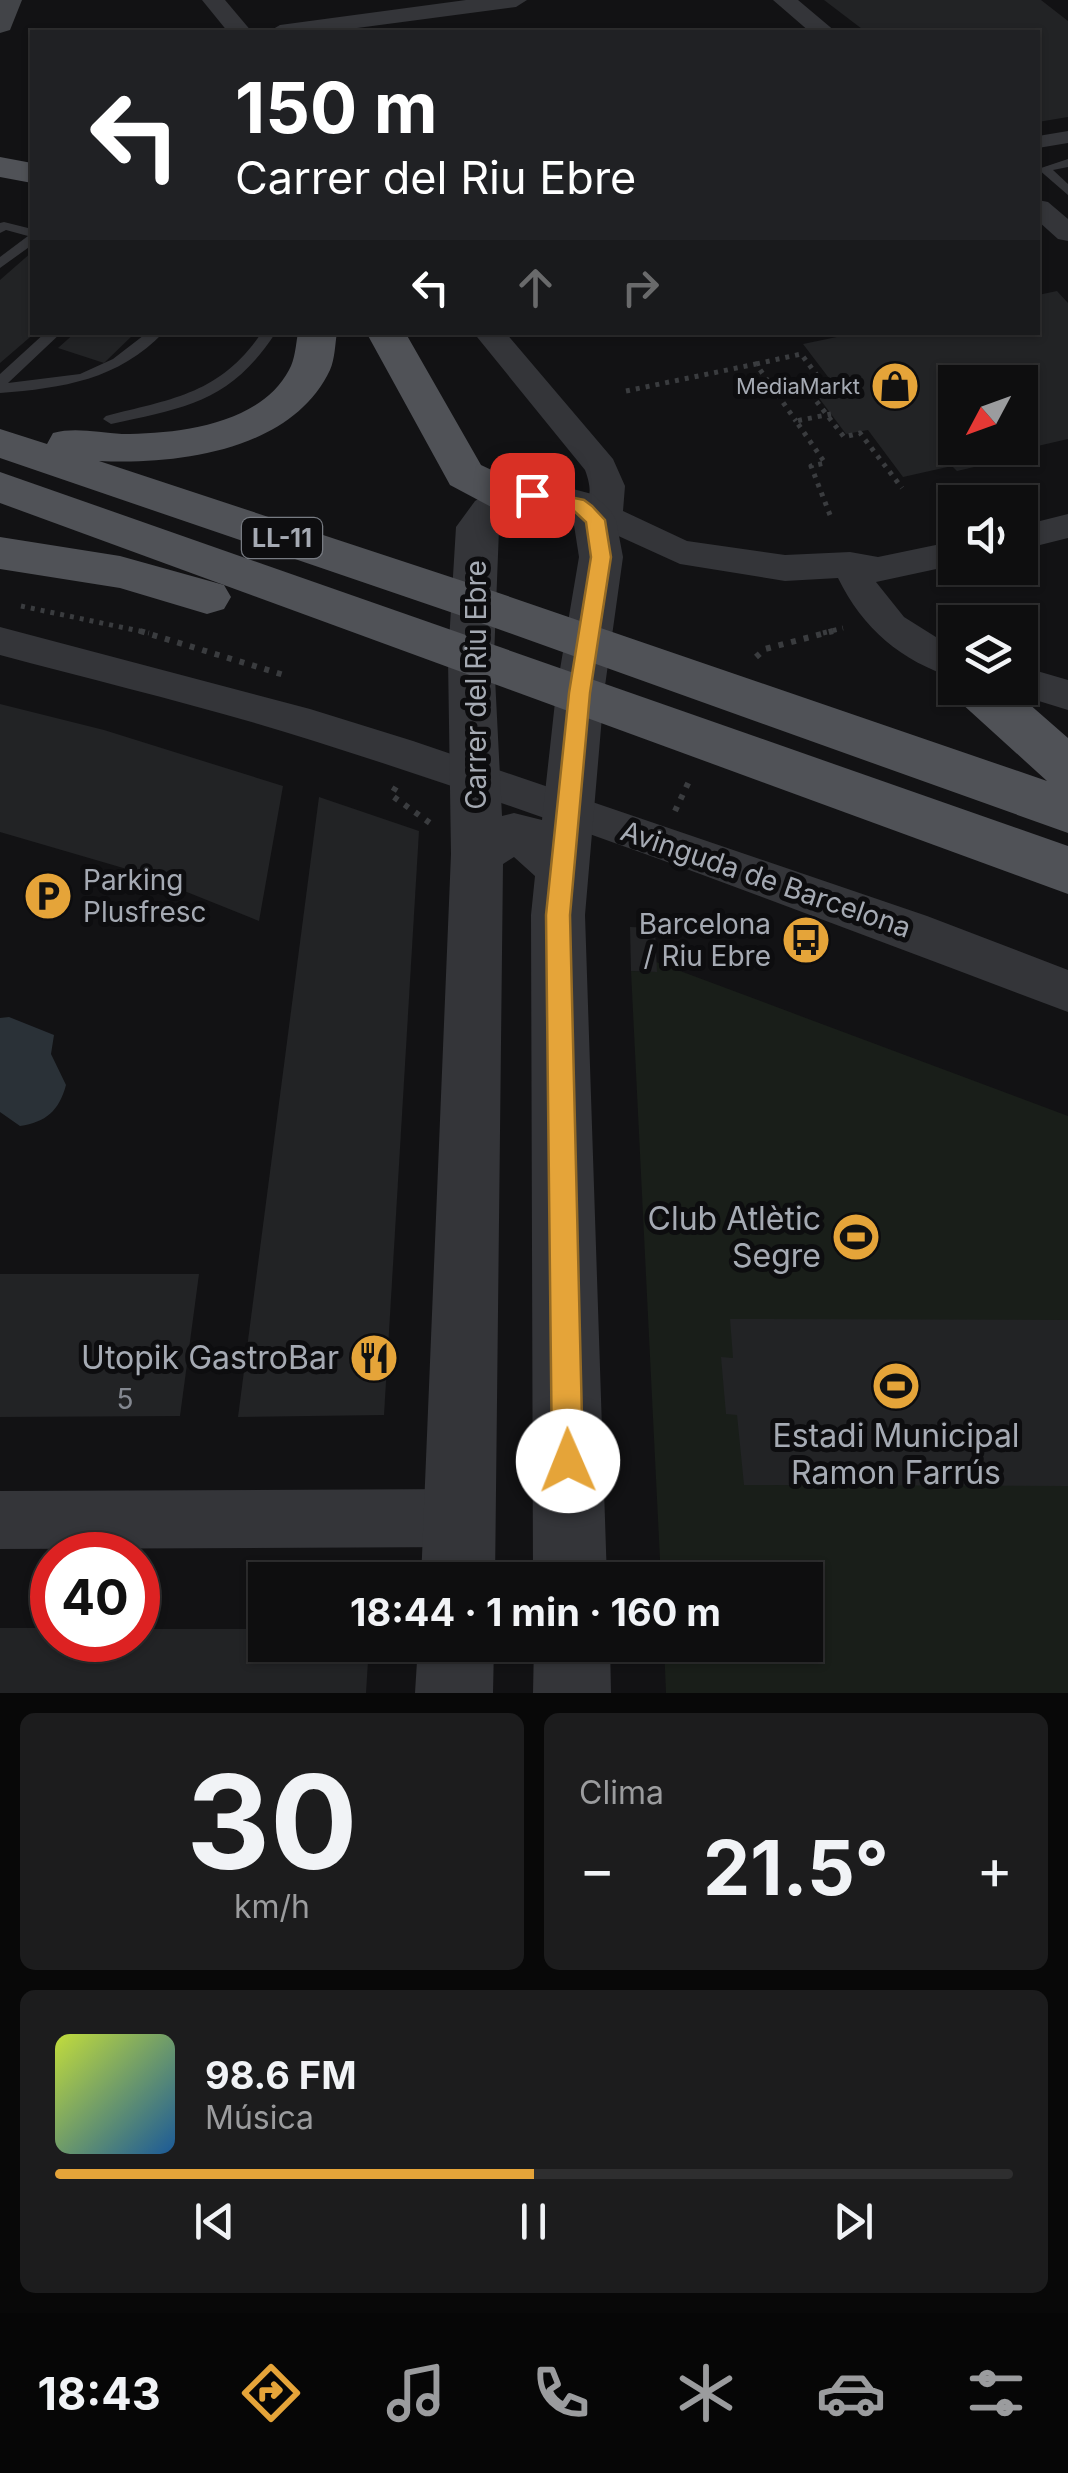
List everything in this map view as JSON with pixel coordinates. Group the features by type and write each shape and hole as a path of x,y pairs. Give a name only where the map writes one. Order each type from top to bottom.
{"main road":[{"path":"0,24 8,0"},
{"path":"0,167 30,173"},
{"path":"0,200 30,200"},
{"path":"0,429 93,448 127,450 158,449 225,434 278,406 300,387 313,366 318,335"},
{"path":"386,335 465,475 511,498"},
{"name":"LL-11","path":"0,443 473,602 583,668 1068,870"},
{"name":"LL-11","path":"0,487 471,658 583,668 1068,811"},
{"path":"0,553 120,572 256,607 343,611"},
{"path":"998,705 1068,769"}],"street":[{"path":"213,0 238,30"},
{"path":"295,30 516,0"},
{"path":"784,0 822,30"},
{"path":"1040,142 1068,137"},
{"path":"1040,210 1068,233"},
{"path":"491,335 601,467 610,496 607,510 589,525 583,668 558,915 570,1562"},
{"path":"511,498 532,495 634,548 664,545 704,557 784,568 886,568 938,557"},
{"name":"Carrer del Riu Ebre","path":"459,1549 477,854 472,780 473,602 478,528 490,511 511,498"},
{"path":"1038,510 1068,503"},
{"path":"1038,534 1068,526"},
{"path":"850,565 866,552 938,534"},
{"path":"850,565 864,615 938,658"},
{"path":"864,615 887,592 886,568"},
{"name":"Avinguda de Barcelona","path":"0,641 310,724 570,809 927,936 1068,991"},
{"path":"1038,686 1068,695"},
{"name":"Carrer del Riu Ebre","path":"477,854 499,838 520,834 542,843 564,872"},
{"path":"0,1520 459,1549"},
{"path":"454,1693 455,1662"},
{"path":"572,1662 572,1693"}],"lane":[{"path":"1068,163 1044,170 1068,190"},
{"path":"0,229 4,226 30,235"},
{"path":"0,264 30,238"},
{"path":"0,385 52,335"},
{"path":"0,385 87,380 127,359 155,335"},
{"path":"111,418 186,402 228,382 248,366 266,335"}],"path":[{"path":"626,390 801,354 828,390 810,393 844,436 860,433 902,488"},
{"path":"756,364 825,463 811,466 830,514"},
{"path":"796,421 829,414"},
{"path":"760,653 864,615"}],"shaded area":[{"name":"Club Atlètic Segre","path":"656,962 1068,1116 1068,1693 666,1693 665,1662 823,1662 823,1562 660,1562 631,971 656,972"},
{"path":"9,1017 54,1035 51,1054 66,1085 50,1114 20,1126 0,1112 0,1018"}],"building":[{"path":"824,0 1041,0 1068,21 1068,117 1040,122 1040,30 863,30"},
{"path":"30,254 33,335 0,363 0,280"},
{"name":"MediaMarkt","path":"1057,291 1068,303 1068,439 1038,446 1038,365 938,365 938,465 983,465 957,471 952,466 903,477 868,430 846,434 816,394 838,390 803,344 846,335 1040,335 1040,295"},
{"path":"73,335 133,335 104,363 58,348"},
{"path":"0,704 104,730 283,786 259,921 137,872 0,832"},
{"path":"319,797 419,831 384,1415 238,1417"},
{"path":"630,927 655,928 657,972 631,971"},
{"path":"0,1274 199,1274 180,1416 0,1417"},
{"name":"Estadi Municipal Ramon Farrús","path":"730,1319 1068,1320 1068,1486 744,1485 737,1415 726,1414 721,1357 733,1358"},
{"path":"0,1628 30,1628 30,1662 160,1662 160,1629 248,1629 248,1662 368,1662 366,1693 0,1693"}],"place":[{"name":"MediaMarkt","path":"895,386"},
{"name":"Parking Plusfresc","path":"48,896"},
{"name":"Barcelona / Riu Ebre","path":"806,940"},
{"name":"Club Atlètic Segre","path":"856,1237"},
{"name":"Utopik GastroBar","path":"374,1358"},
{"name":"Estadi Municipal Ramon Farrús","path":"896,1386"}],"route":[{"path":"532,495 577,504 586,510 595,520 601,557 580,693 558,915 568,1461"}]}
